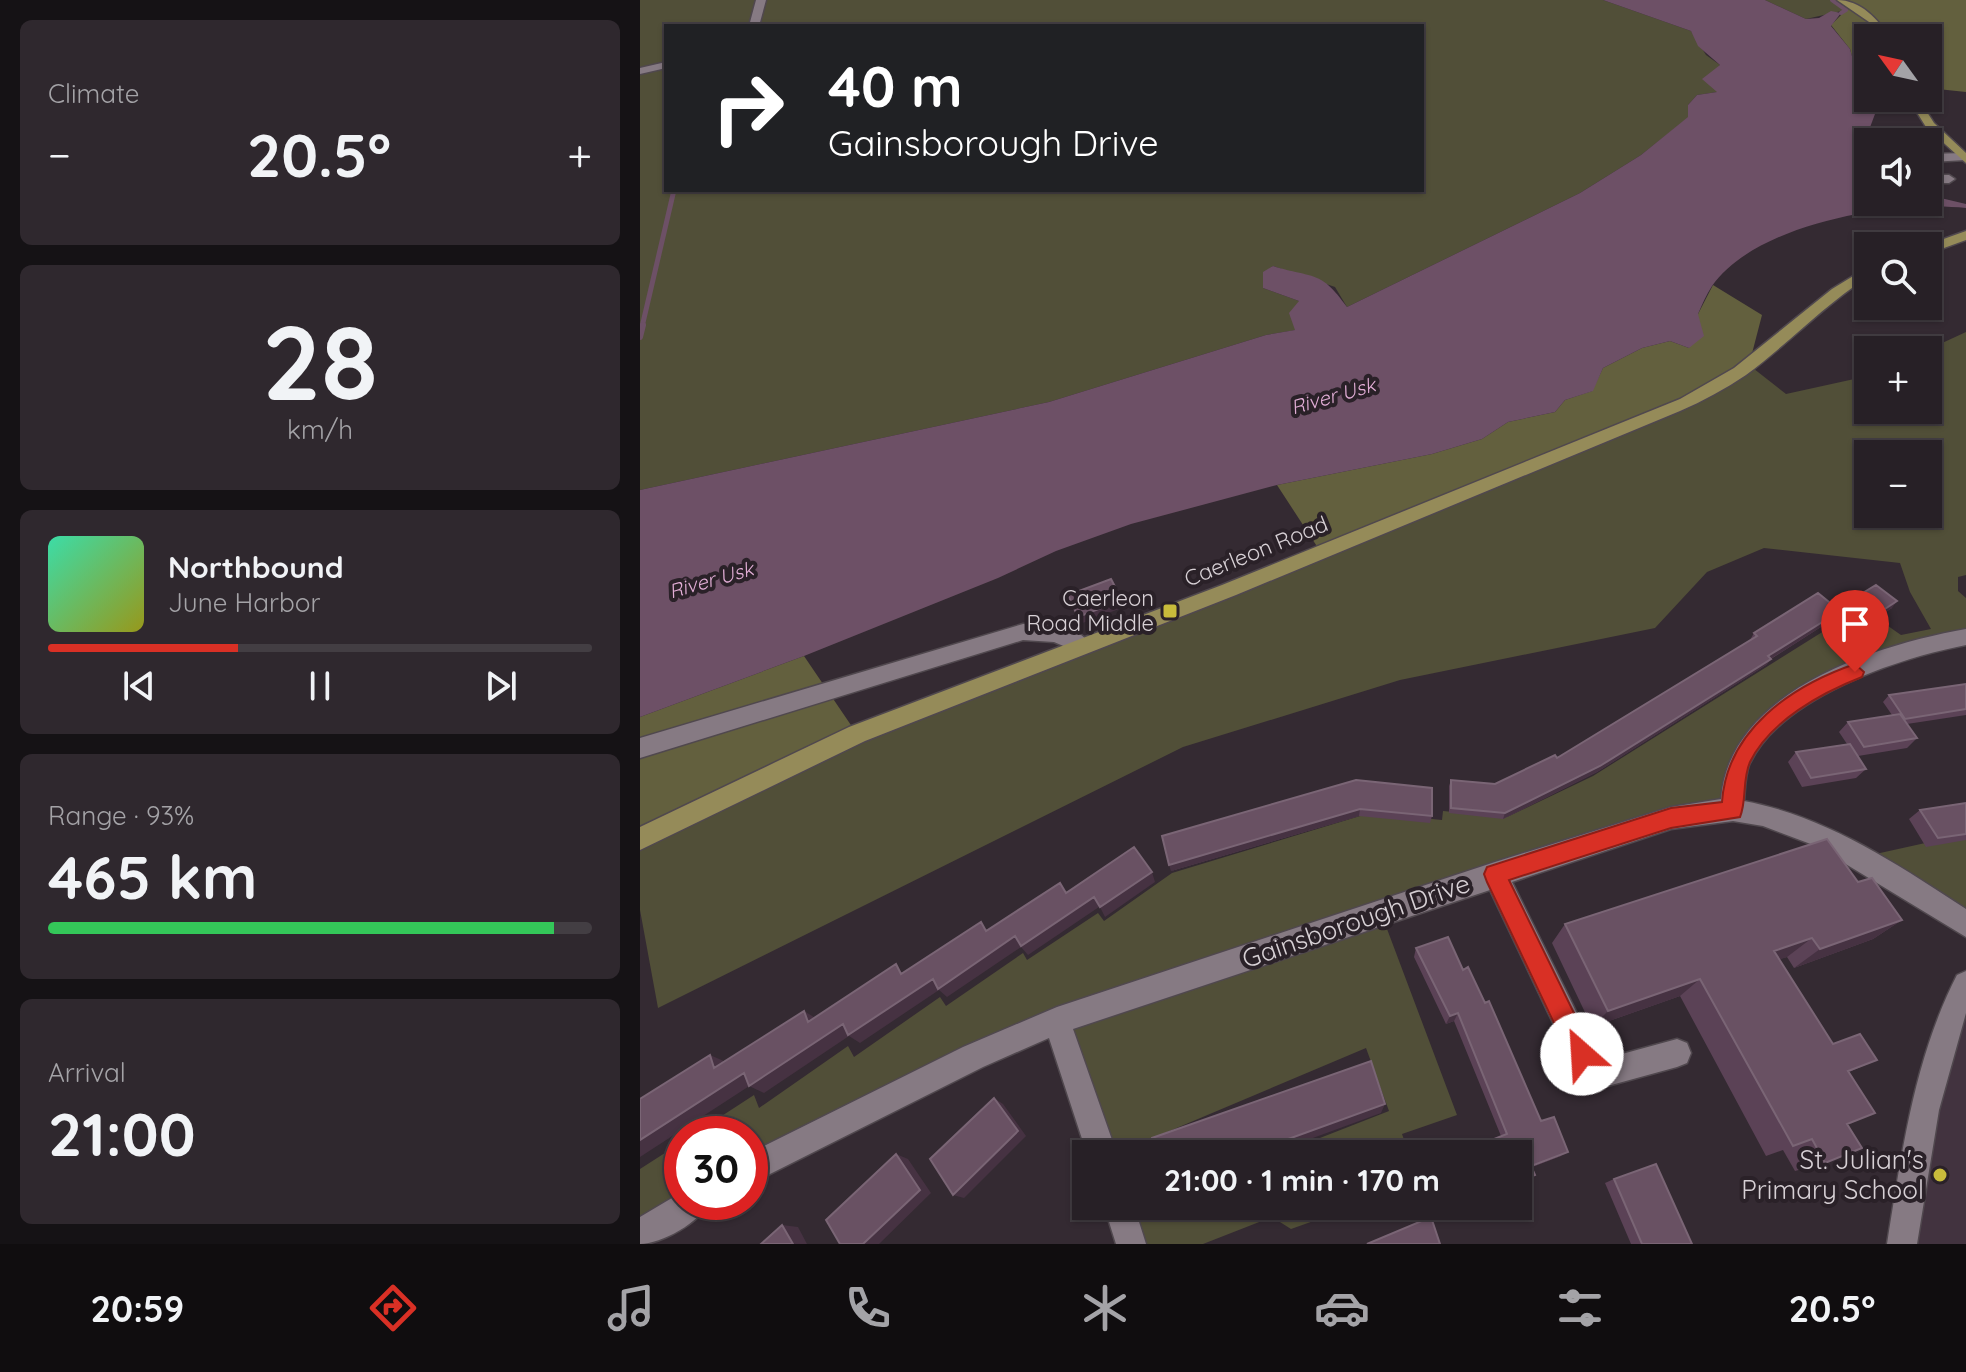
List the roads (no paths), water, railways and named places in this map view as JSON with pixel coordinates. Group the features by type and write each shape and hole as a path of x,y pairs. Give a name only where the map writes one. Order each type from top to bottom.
{"main road":[{"path":"1842,0 1877,24"},
{"path":"1922,112 1930,125 1965,158"},
{"path":"1942,244 1966,235"},
{"name":"Caerleon Road","path":"640,839 857,734 1080,645 1229,590 1663,413 1714,388 1749,365 1828,297 1854,280"}],"street":[{"path":"755,24 761,0"},
{"path":"640,71 664,65"},
{"path":"1942,158 1965,158"},
{"path":"1942,179 1949,179"},
{"path":"640,748 1023,632 1057,634 1080,645"},
{"path":"1732,810 1734,780 1742,757 1786,708 1830,681 1923,646 1966,637"},
{"name":"Gainsborough Drive","path":"768,1160 959,1064 1057,1021 1671,818 1732,810 1776,821 1856,854 1966,924"},
{"path":"1495,874 1593,1076 1677,1053"},
{"path":"1902,1244 1926,1106 1956,1036 1966,984"},
{"path":"1057,1021 1097,1140"},
{"path":"640,1234 664,1220"},
{"path":"1123,1220 1131,1244"}],"water":[{"name":"River Usk","path":"1603,0 1765,0 1806,19 1819,18 1831,11 1841,13 1831,26 1850,49 1854,63 1854,112 1876,112 1870,128 1854,128 1854,215 1793,232 1760,246 1733,264 1710,289 1698,314 1704,336 1689,348 1670,341 1642,348 1603,368 1593,391 1565,400 1555,412 1508,422 1482,439 1432,454 1277,485 1131,524 1056,551 998,578 804,656 640,717 640,490 1049,402 1266,335 1295,330 1289,313 1299,301 1263,288 1263,272 1273,266 1323,281 1347,307 1580,193 1641,155 1688,117 1688,105 1697,95 1717,92 1702,79 1720,65 1698,46 1691,31"},
{"path":"1942,198 1966,204 1966,208 1942,206"}],"waterway":[{"path":"1832,0 1846,10 1841,13"},
{"path":"642,327 674,192"},
{"path":"640,337 643,325"}],"place":[{"name":"Caerleon Road Middle","path":"1170,611"},
{"name":"St. Julian's Primary School","path":"1940,1175"}]}
